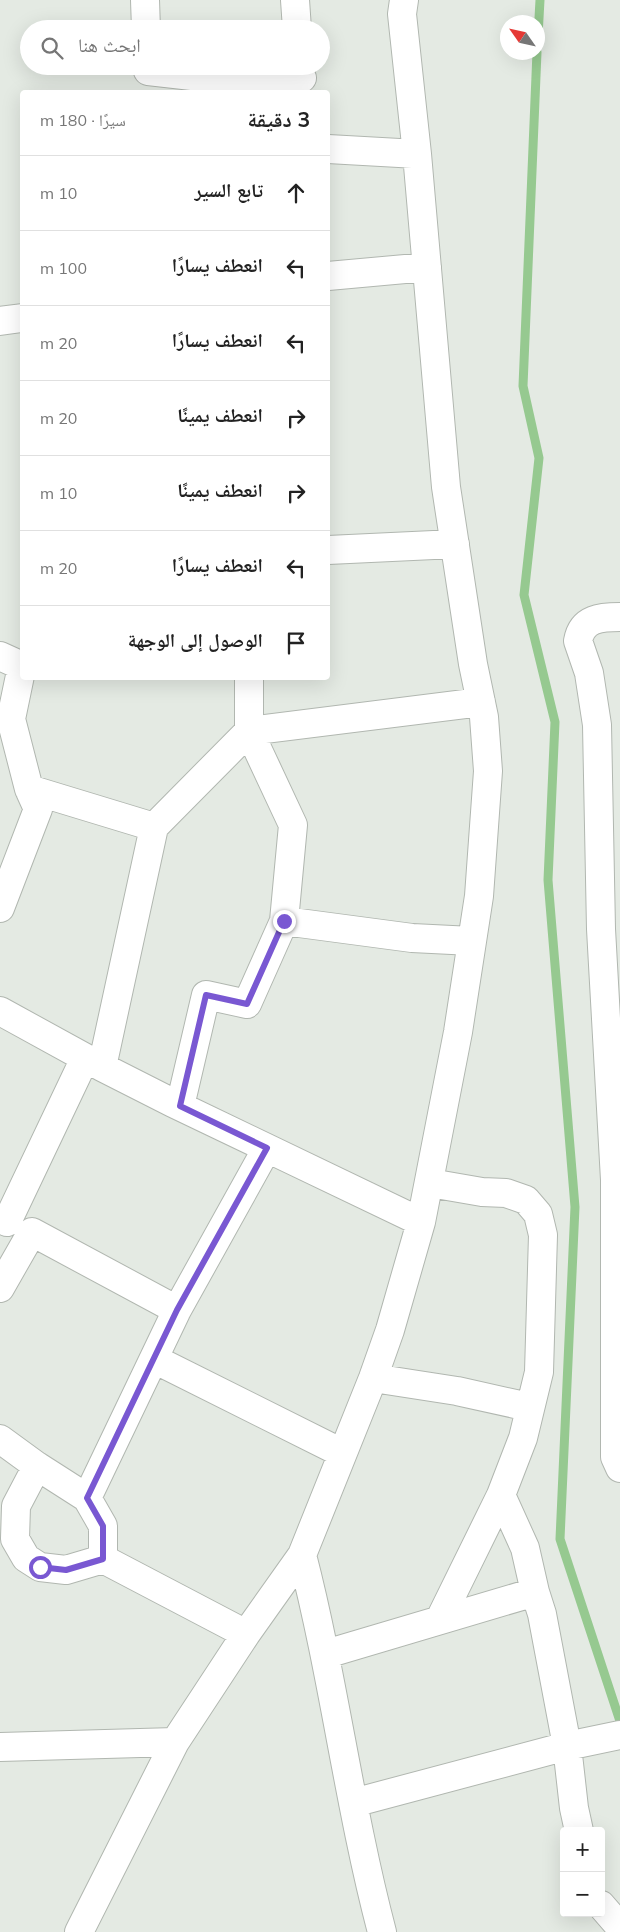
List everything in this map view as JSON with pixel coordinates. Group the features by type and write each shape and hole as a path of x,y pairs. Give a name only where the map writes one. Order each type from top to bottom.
{"street":[{"path":"145,0 146,20"},
{"path":"295,0 296,20"},
{"path":"79,1932 175,1742 246,1634 302,1555 373,1378 390,1330 421,1222 430,1183 458,1032 479,896 488,772 484,717 446,487 417,154 402,14 404,0"},
{"path":"147,76 236,87 302,79"},
{"path":"330,149 417,154"},
{"path":"330,276 427,267"},
{"path":"0,321 20,318"},
{"path":"330,550 455,544"},
{"path":"620,617 602,617 587,623 578,640 589,673 597,725 601,930 615,1180 617,1310 615,1457 620,1468"},
{"path":"0,656 20,665"},
{"path":"0,908 38,810 29,789 11,719 20,676"},
{"path":"180,1106 206,995 247,1004 284,921 293,825 250,731 248,680"},
{"path":"0,1288 13,1224 93,1062 154,827 250,731 481,702"},
{"path":"29,789 154,827"},
{"path":"284,921 412,938 472,940"},
{"path":"0,1011 93,1062 180,1106 421,1222"},
{"path":"87,1498 177,1310 267,1148"},
{"path":"430,1183 482,1192 506,1193 526,1200 538,1214 544,1235 539,1372 522,1438 501,1495 440,1619"},
{"path":"13,1224 177,1310"},
{"path":"154,1360 342,1453"},
{"path":"373,1378 457,1391 529,1407"},
{"path":"0,1439 37,1466 87,1498 103,1526 103,1559"},
{"path":"37,1466 16,1506 15,1539 26,1558 40,1567 66,1570 103,1559 246,1634"},
{"path":"501,1495 525,1548 576,1745 574,1808 578,1827"},
{"path":"302,1555 326,1654 336,1722 382,1932"},
{"path":"326,1654 535,1592"},
{"path":"353,1803 620,1735"},
{"path":"0,1747 175,1742"},
{"path":"605,1910 620,1927"}],"waterway":[{"path":"539,15 540,0"},
{"path":"537,60 523,386 539,458 524,595 555,722 548,880 575,1207 560,1539 620,1721"}],"route":[{"path":"40,1567 66,1570 103,1559 103,1526 87,1498 177,1310 267,1148 180,1106 206,995 247,1004 284,921"}]}
